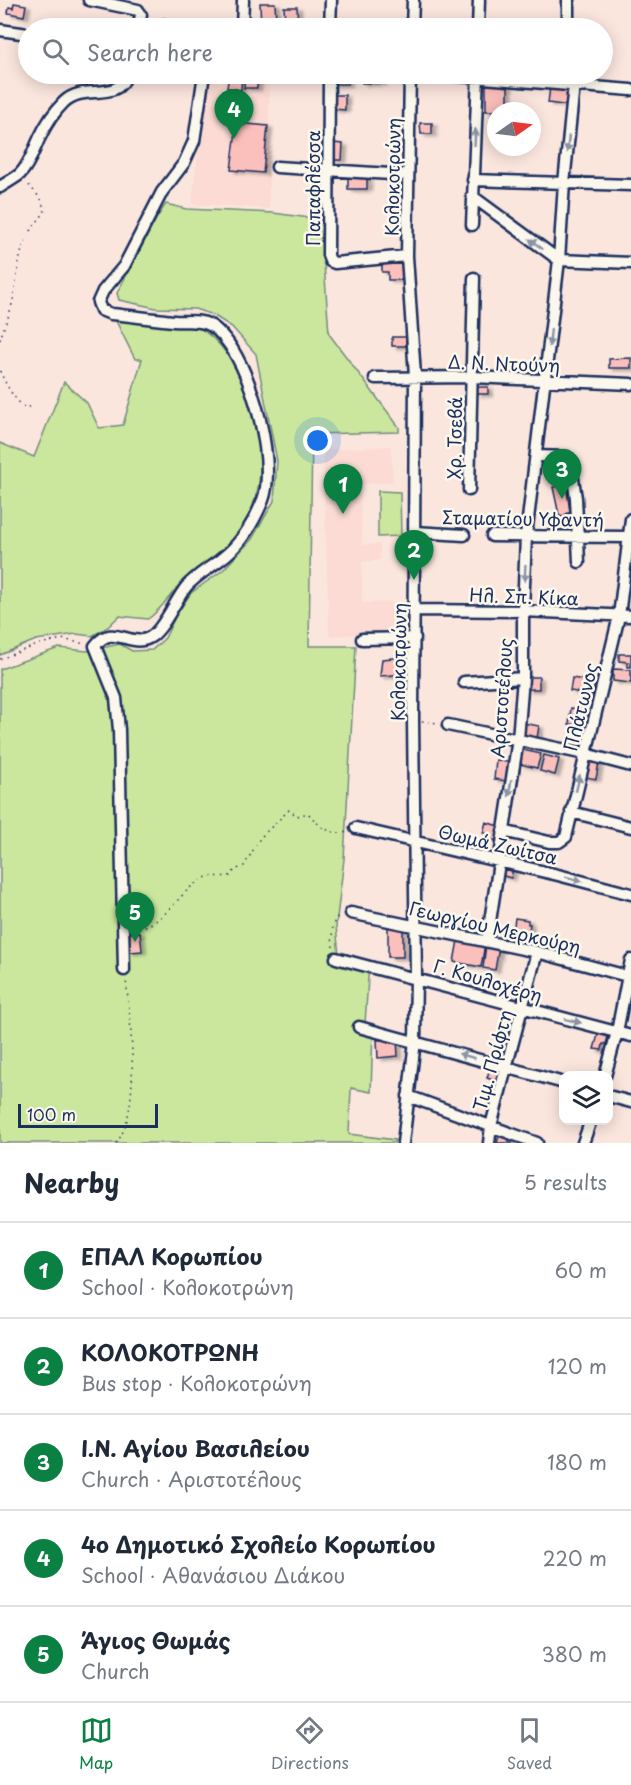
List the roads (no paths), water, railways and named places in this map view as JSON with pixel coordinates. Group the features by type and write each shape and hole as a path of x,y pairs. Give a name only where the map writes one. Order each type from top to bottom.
{"street":[{"path":"89,0 139,12 139,18"},
{"path":"242,18 243,0"},
{"path":"330,18 331,0"},
{"path":"412,18 413,0"},
{"path":"478,0 478,18"},
{"path":"567,0 568,18"},
{"path":"0,30 18,33"},
{"path":"0,187 20,174 30,160 53,114 65,101 76,93 113,90 123,84"},
{"path":"124,970 118,719 116,698 94,646 100,639 113,635 140,641 154,634 187,585 224,557 242,537 264,498 267,477 257,407 250,381 238,357 219,333 210,325 193,321 111,314 101,310 98,302 103,291 124,266 162,192 184,163 194,141 203,84"},
{"name":"Παπαφλέσσα","path":"329,84 328,255 330,261 335,263 407,256"},
{"name":"Κολοκοτρώνη","path":"403,1143 415,1041 416,977 413,719 415,376 407,256 410,84"},
{"path":"472,225 478,84"},
{"name":"Αριστοτέλους","path":"487,941 518,739 523,678 526,536 559,260 571,84"},
{"path":"591,84 631,90"},
{"path":"277,167 407,175"},
{"path":"473,180 631,185"},
{"path":"472,196 559,260 631,263"},
{"name":"Χρ. Τσεβά","path":"469,490 474,278"},
{"name":"Δ. Ν. Ντούνη","path":"375,378 472,377 631,384"},
{"path":"536,456 567,457 570,460 576,498 579,562"},
{"name":"Πλάτωνος","path":"503,831 549,842 559,842 566,837 619,616 631,519"},
{"name":"Σταματίου Υφαντή","path":"415,532 464,535"},
{"name":"Σταματίου Υφαντή","path":"492,536 630,537"},
{"name":"Ηλ. Σπ. Κίκα","path":"415,610 523,611 631,616"},
{"path":"362,639 415,638"},
{"path":"464,682 523,678"},
{"path":"448,725 631,766"},
{"path":"571,812 631,827"},
{"name":"Θωμά Ζωίτσα","path":"356,828 631,894"},
{"name":"Γεωργίου Μερκούρη","path":"351,913 537,952 630,976"},
{"name":"Τιμ. Πρίφτη","path":"489,1143 491,1126 537,952"},
{"name":"Γ. Κουλοχέρη","path":"336,958 416,977 631,1036"},
{"path":"606,1071 630,976 631,960"},
{"path":"359,1027 559,1082"},
{"path":"408,1096 537,1143"},
{"path":"613,1097 631,1102"},
{"path":"583,1143 589,1125"}],"place":[{"name":"4ο Δημοτικό Σχολείο Κορωπίου","path":"234,139"},
{"name":"Ι.Ν. Αγίου Βασιλείου","path":"562,499"},
{"name":"ΕΠΑΛ Κορωπίου","path":"343,514"},
{"name":"ΚΟΛΟΚΟΤΡΩΝΗ","path":"414,580"},
{"name":"Άγιος Θωμάς","path":"135,942"}]}
